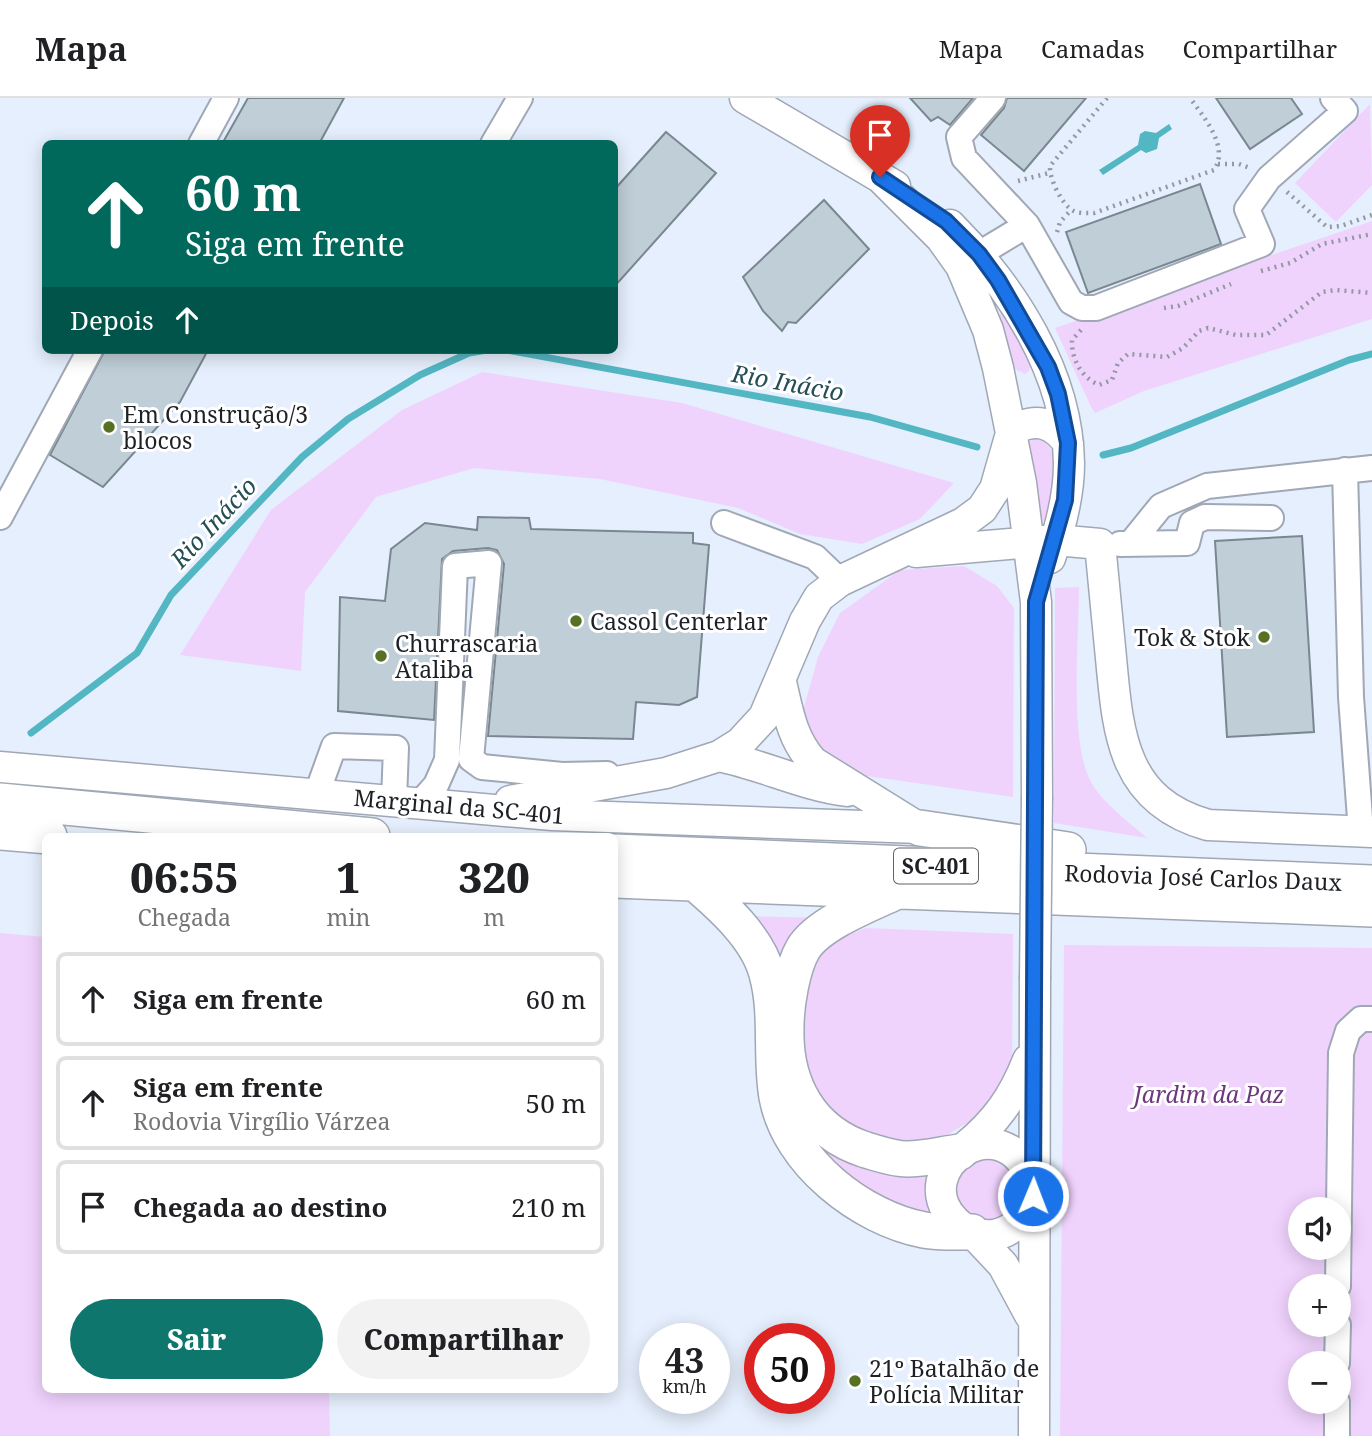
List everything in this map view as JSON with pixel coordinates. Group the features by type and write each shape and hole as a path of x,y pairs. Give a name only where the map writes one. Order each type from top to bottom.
{"highway":[{"path":"0,801 340,833"},
{"path":"920,828 1258,880"},
{"path":"0,832 42,835"},
{"name":"Rodovia José Carlos Daux","path":"618,852 1372,883"},
{"name":"Rodovia José Carlos Daux","path":"618,880 1372,909"},
{"path":"695,883 716,900 754,947 767,974 777,1097 788,1129 807,1159 833,1184 880,1215 924,1230 972,1233"},
{"path":"896,892 839,919 803,949 786,1004 785,1045 792,1079 812,1116 841,1140 889,1157 906,1159 960,1152"}],"main road":[{"path":"745,98 880,177 946,221 979,254 1018,311 1048,367 1058,394 1068,443 1065,500 1043,541 1034,589 1037,797 1033,1189 1034,1436"},
{"path":"880,177 941,237 961,266 988,330 1043,541"},
{"path":"998,368 1017,385 1040,378 1048,367"},
{"path":"1012,430 1035,422 1048,424 1059,431 1068,443"},
{"path":"472,807 666,773 719,756 751,733 764,717 805,621 819,597 840,581 963,523 982,509 995,488 1012,430"},
{"path":"898,553 1043,541 1100,544 1121,742 1138,779 1154,796 1186,819 1208,825 1367,832"},
{"path":"982,548 1000,554 1034,589"},
{"path":"781,682 791,726 800,748 833,777 920,828"},
{"path":"719,756 753,763 803,783 859,793"},
{"name":"Marginal da SC-401","path":"2,764 641,820 920,828"},
{"path":"1033,1321 1003,1265 972,1233 949,1215 941,1189 950,1162 986,1131 1009,1104 1034,1043"},
{"path":"960,1152 974,1145 989,1143 1005,1146 1018,1155 1033,1189 1026,1215 1011,1229 992,1235 972,1233"}],"lane":[{"path":"203,140 226,98"},
{"path":"496,140 520,98"},
{"path":"993,98 959,137 964,158 1027,225 1071,302 1082,308 1096,308 1262,244 1247,209 1269,178 1345,111 1333,98"},
{"path":"979,254 1027,225"},
{"path":"0,517 88,354"},
{"path":"1131,543 1161,506 1207,486 1372,468"},
{"path":"1345,470 1351,697 1367,832"},
{"path":"1100,544 1187,543 1192,523 1205,517 1270,518"},
{"path":"724,523 815,557 840,581"},
{"path":"317,793 334,746 396,748 407,801 436,785 447,760 455,566 489,563 470,753 476,764 562,775 666,773"},
{"path":"1338,1274 1341,1053 1348,1031 1360,1018 1372,1018"},
{"path":"1337,1414 1337,1436"}],"path":[{"path":"1049,173 1056,156 1107,98"},
{"path":"1071,210 1094,212 1209,173 1218,164 1219,149 1214,135 1190,98"},
{"path":"1218,164 1239,164 1269,178 1327,227 1372,215"},
{"path":"1012,181 1049,173"},
{"path":"1049,173 1071,210"},
{"path":"1056,241 1060,222 1071,210"},
{"path":"1251,276 1290,263 1322,244 1372,234"},
{"path":"1156,310 1178,306 1240,280"},
{"path":"1084,328 1072,340 1071,349 1082,374 1099,385 1112,380 1118,362 1128,354 1167,357 1183,348 1199,331 1209,328 1250,337 1266,335 1322,292 1336,290 1372,293"}],"green space":[{"path":"1370,104 1372,185 1336,222 1295,183"},
{"path":"1372,221 1372,319 1144,391 1095,413 1055,328"},
{"path":"1003,311 1032,356 1029,371 1025,374 1011,367 998,317"},
{"path":"482,372 682,403 954,483 920,519 862,544 800,534 738,508 600,479 474,468 376,497 305,592 301,671 180,655 271,510 402,410"},
{"path":"1036,438 1046,443 1052,452 1057,478 1052,506 1041,523 1035,519 1028,443"},
{"path":"964,566 997,586 1014,608 1013,797 846,773 813,743 802,714 818,657 840,613 900,570"},
{"path":"1079,587 1077,714 1083,762 1090,780 1101,796 1147,838 1054,823 1055,588"},
{"path":"740,916 832,918 782,956"},
{"path":"866,928 1013,934 1012,1070 988,1110 929,1146 855,1136 810,1092 798,1060 799,1001 812,965 834,939"},
{"path":"0,933 42,937 42,1393 329,1393 330,1436 0,1436"},
{"name":"Jardim da Paz","path":"1064,945 1372,948 1372,1436 1060,1436"},
{"path":"820,1145 931,1165 924,1191 929,1217 897,1206 869,1192 831,1161 819,1148"},
{"path":"987,1156 1010,1172 1018,1192 1010,1211 985,1223 956,1207 955,1186 961,1169"}],"water":[{"path":"1169,124 1172,129 1159,138 1157,149 1146,153 1141,150 1103,175 1099,170 1138,145 1140,134 1145,131 1156,133"}],"building":[{"path":"248,98 344,98 321,140 224,140"},
{"path":"910,98 973,98 950,125 938,117 931,121"},
{"path":"1007,98 1086,98 1024,171 981,135 1004,108"},
{"path":"1216,98 1291,98 1302,114 1250,149"},
{"path":"666,132 716,173 618,283 618,186"},
{"path":"1200,184 1221,244 1088,293 1066,232"},
{"path":"824,200 869,249 796,323 788,322 782,331 763,311 743,277"},
{"name":"Em Construção/3 blocos","path":"103,354 206,354 180,402 103,487 50,455"},
{"name":"Cassol Centerlar","path":"478,517 529,518 531,529 693,533 693,543 709,545 697,697 679,705 636,702 633,739 488,736 504,564 497,550 488,548 453,551 442,559 434,720 338,711 340,597 385,601 391,549 425,523 477,530"},
{"name":"Tok & Stok","path":"1302,536 1314,732 1227,737 1215,541"}],"waterway":[{"name":"Rio Inácio","path":"31,733 137,653 171,595 302,457 348,419 420,375 467,354"},
{"name":"Rio Inácio","path":"529,354 870,417 977,447"},
{"name":"Rio Inácio","path":"1103,455 1131,448 1349,360 1372,354"}],"place":[{"name":"Em Construção/3 blocos","path":"109,427"},
{"name":"Cassol Centerlar","path":"576,621"},
{"name":"Tok & Stok","path":"1264,637"},
{"name":"Churrascaria Ataliba","path":"381,656"},
{"name":"21º Batalhão de Polícia Militar","path":"855,1381"}],"route":[{"path":"880,177 946,221 979,254 998,280 1048,367 1058,394 1068,443 1069,466 1065,500 1056,540 1036,602 1033,1196"}]}
